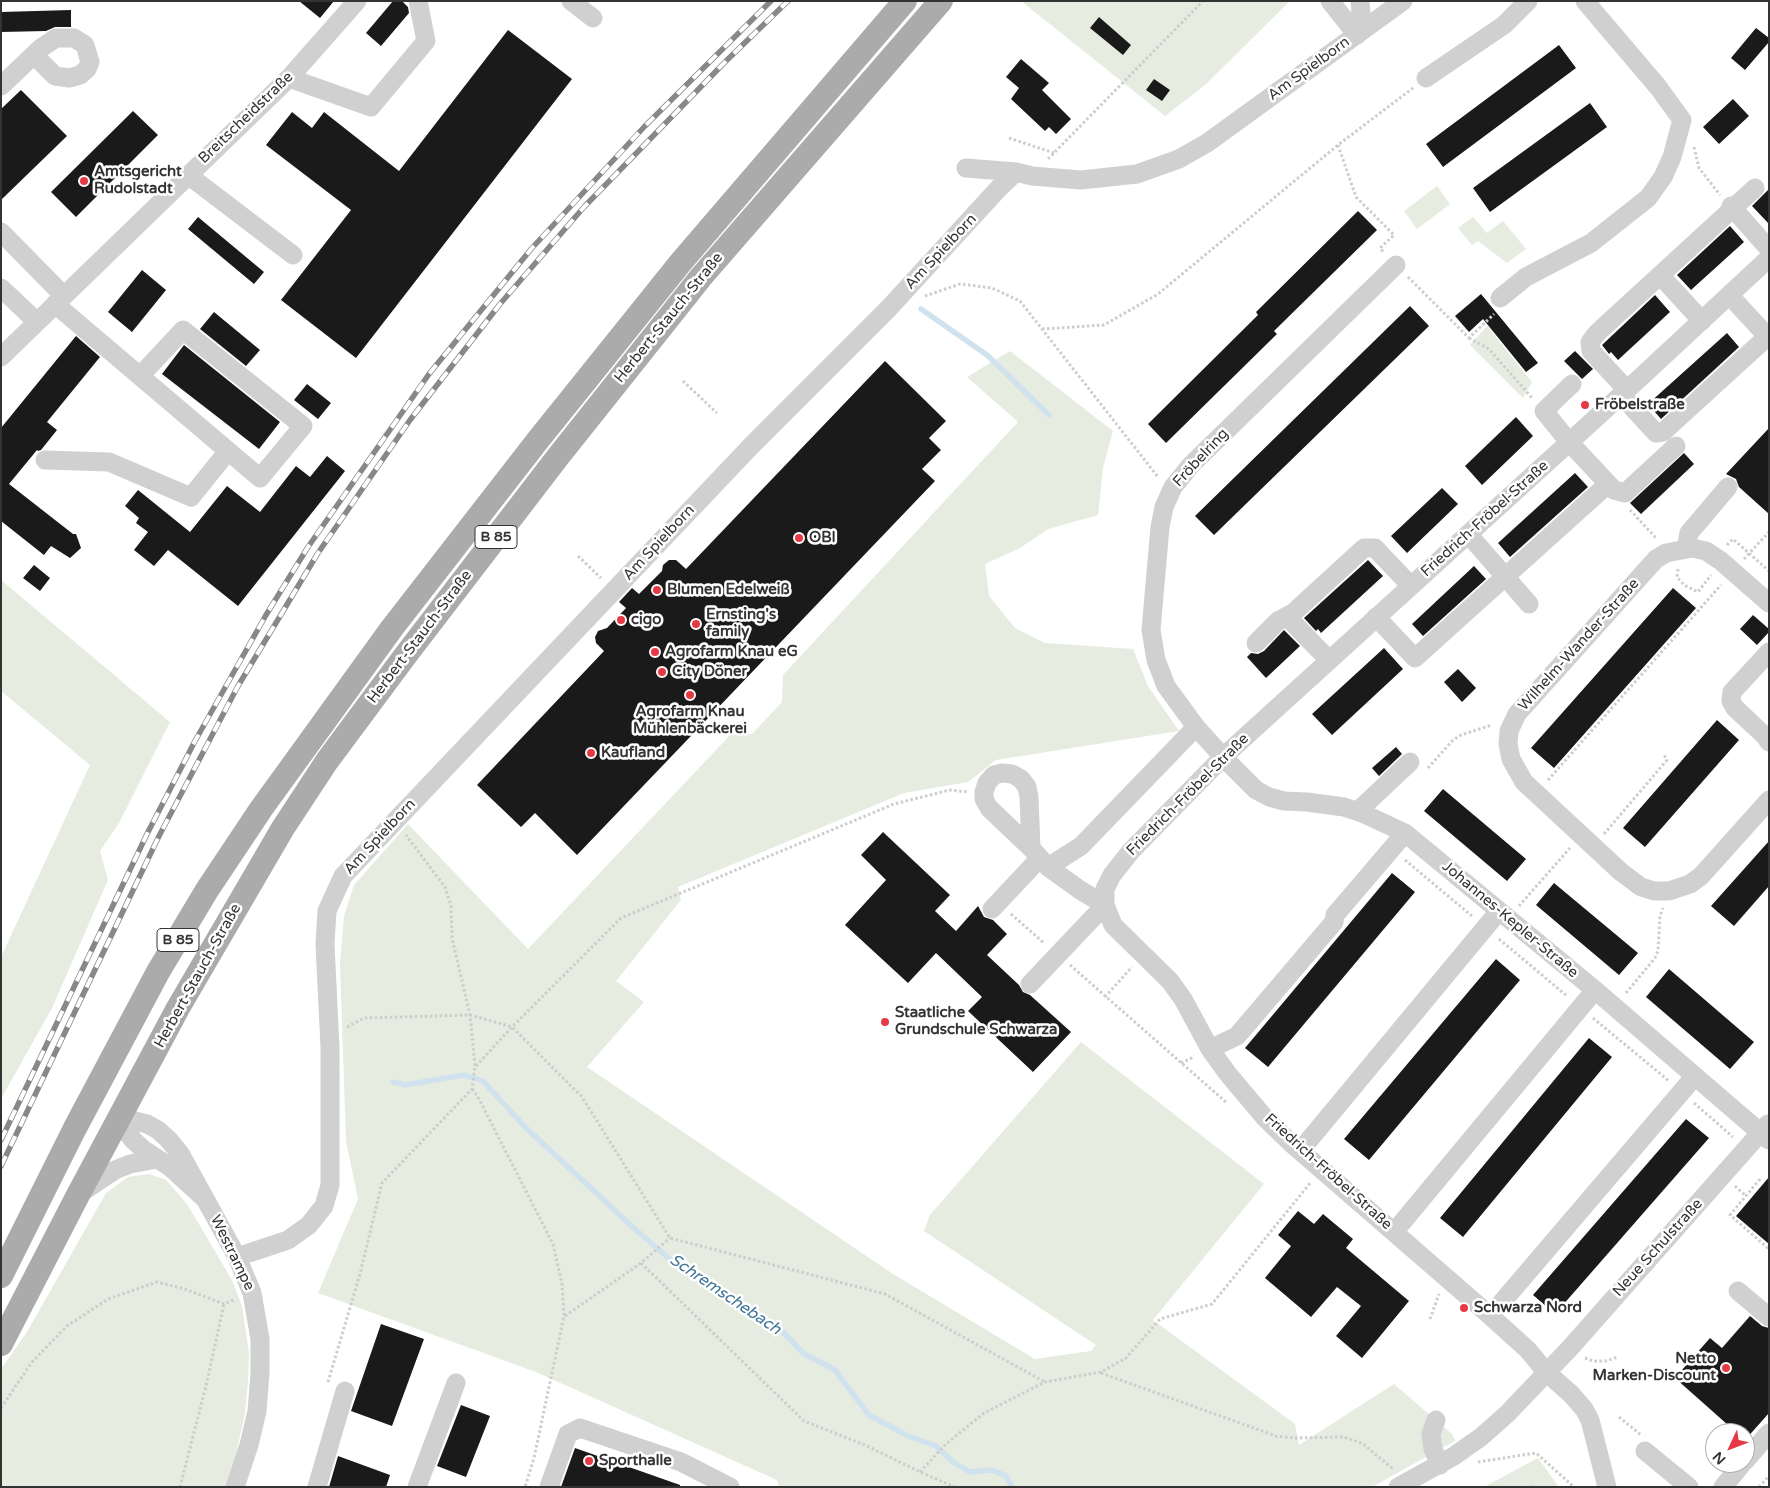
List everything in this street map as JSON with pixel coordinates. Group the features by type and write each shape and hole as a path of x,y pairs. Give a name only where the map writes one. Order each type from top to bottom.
{"main road":[{"name":"Herbert-Stauch-Straße","path":"1,1276 75,1128 158,972 234,849 392,628 538,440 681,262 905,1"},
{"name":"Herbert-Stauch-Straße","path":"1,1344 178,1008 283,828 327,761 557,458 702,277 941,1"},
{"path":"75,1128 102,1121 118,1120 102,1077"}],"street":[{"name":"Breitscheidstraße","path":"1,357 289,78 357,1"},
{"path":"289,78 371,107 426,41 418,1"},
{"path":"571,1 593,18"},
{"path":"1330,1 1357,35"},
{"path":"1357,35 1361,13 1360,1"},
{"name":"Am Spielborn","path":"237,1257 288,1240 309,1225 324,1206 330,1186 330,1047 325,944 327,911 343,876 752,445 889,308 998,188 1024,174 1081,180 1137,174 1179,159 1207,143 1403,1"},
{"path":"1426,78 1504,26 1528,1"},
{"path":"1500,298 1526,277 1591,243 1648,198 1663,177 1672,156 1682,120 1658,87 1585,1"},
{"path":"1,86 34,55"},
{"path":"966,168 1024,174"},
{"path":"188,175 293,255"},
{"path":"1729,295 1768,337 1664,432 1656,433 1591,352 1590,342 1596,333 1732,207 1761,183"},
{"path":"1732,207 1769,249"},
{"path":"1,232 59,300 140,376 260,478 303,426 183,330 140,376"},
{"name":"Friedrich-Fröbel-Straße","path":"1607,1487 1590,1420 1584,1409 1571,1394 1546,1372 1528,1350 1395,1231 1300,1151 1265,1118 1210,1049 1183,999 1170,982 1113,925 1105,905 1105,889 1112,874 1131,851 1223,757 1769,258"},
{"name":"Fröbelring","path":"1223,757 1196,727 1166,686 1156,660 1151,630 1160,527 1164,507 1173,487 1191,465 1396,265"},
{"path":"1660,275 1702,321"},
{"path":"4,295 37,322"},
{"path":"1572,384 1544,410 1569,442 1614,490 1625,493 1676,446"},
{"path":"45,460 109,462 191,497 228,451"},
{"path":"1376,617 1415,658 1608,484"},
{"path":"1728,487 1689,533 1684,549 1692,548 1706,551 1730,568 1769,603"},
{"path":"1468,534 1529,604"},
{"path":"1256,643 1364,548 1375,548 1411,586"},
{"name":"Wilhelm-Wander-Straße","path":"1684,549 1666,553 1656,559 1514,719 1509,738 1511,759 1524,782 1621,872 1641,887 1654,891 1669,891 1690,884 1701,876 1769,800"},
{"path":"1292,613 1292,622 1329,660"},
{"path":"1769,652 1732,692 1731,701 1735,708 1769,742"},
{"path":"995,906 1039,858 1081,846 1196,727"},
{"name":"Johannes-Kepler-Straße","path":"1223,757 1256,790 1269,797 1284,801 1344,807 1358,811 1405,833 1595,990 1695,1076 1766,1132"},
{"path":"1358,811 1418,766"},
{"path":"1030,984 1105,905 1080,890 1039,858 989,808 984,796 987,783 994,775 1002,773 1012,774 1021,779 1027,787 1039,858"},
{"path":"1210,1049 1237,1036 1334,922 1335,915 1405,833"},
{"path":"1300,1151 1485,927 1503,914"},
{"path":"1395,1231 1595,990"},
{"path":"1490,1316 1695,1076"},
{"name":"Westrampe","path":"118,1120 133,1140 170,1167 204,1198"},
{"name":"Westrampe","path":"118,1120 131,1120 147,1124 158,1130 182,1155 237,1257 252,1293 260,1339 257,1411 249,1445 235,1487"},
{"name":"Neue Schulstraße","path":"1399,1486 1440,1465 1464,1449 1507,1414 1570,1348 1747,1149 1766,1132"},
{"path":"78,1195 115,1170 130,1164 157,1159"},
{"path":"1738,1291 1769,1317"},
{"path":"417,1487 456,1384"},
{"path":"317,1487 345,1391"},
{"path":"1436,1420 1431,1434 1432,1449 1440,1465"},
{"path":"549,1487 568,1434 580,1428 681,1462 705,1481 730,1487"},
{"path":"1755,1450 1769,1434"},
{"path":"1645,1451 1688,1487"},
{"path":"1723,1487 1735,1473"}],"path":[{"path":"1024,174 1054,153 1203,1"},
{"path":"1042,329 1104,325 1158,294 1338,145 1426,78"},
{"path":"1008,138 1054,153"},
{"path":"1693,140 1699,168 1706,179 1732,207"},
{"path":"924,296 960,284 992,288 1020,301 1162,482 1173,487"},
{"path":"1469,338 1490,349 1521,387 1544,410"},
{"path":"683,381 717,413"},
{"path":"1634,515 1648,530"},
{"path":"1536,793 1730,568 1769,532"},
{"path":"1684,549 1677,577 1684,585 1698,592 1709,577 1730,568"},
{"path":"578,556 614,590"},
{"path":"1418,766 1461,735 1514,719"},
{"path":"1503,914 1588,840 1667,760 1664,755"},
{"path":"475,1066 621,918 894,804 950,790 972,792 984,796"},
{"path":"326,1388 360,1274 382,1183 472,1088 475,1066 470,1016 452,938 451,906 445,887 405,834 392,825"},
{"path":"1392,849 1682,1092 1747,1149"},
{"path":"1615,1007 1655,958 1658,951 1660,916 1669,891"},
{"path":"995,906 1058,955 1232,1108"},
{"path":"1105,997 1142,955"},
{"path":"330,1047 347,1028 364,1018 470,1016 512,1027 582,1097 670,1238 885,1294 1045,1382"},
{"path":"472,1088 554,1244 562,1284 564,1316 534,1458 525,1487"},
{"path":"920,1472 946,1444 984,1413 1045,1382 1101,1372 1126,1358 1160,1319 1212,1304 1321,1168"},
{"path":"1760,1179 1730,1215 1769,1249"},
{"path":"564,1316 641,1263 670,1238"},
{"path":"641,1263 804,1421 865,1445 955,1487"},
{"path":"1430,1319 1445,1277"},
{"path":"1,1408 32,1362 67,1326 108,1299 157,1282 185,1289 224,1304 252,1293"},
{"path":"180,1487 206,1386 224,1304"},
{"path":"1570,1348 1593,1361 1606,1361 1618,1357"},
{"path":"1101,1372 1276,1436 1294,1438 1343,1437 1362,1443 1396,1472 1399,1486"},
{"path":"1619,1417 1646,1440 1645,1451"},
{"path":"1464,1449 1476,1462 1536,1453 1574,1487"},
{"path":"1760,1487 1769,1476"}],"shaded area":[{"path":"1021,1 1290,1 1205,85 1165,116"},
{"path":"1437,186 1450,204 1417,229 1404,211"},
{"path":"1473,217 1487,233 1503,221 1526,249 1507,263 1478,241 1472,245 1458,228"},
{"path":"1487,326 1532,382 1523,398 1470,345"},
{"path":"1010,351 1113,431 1103,468 1098,515 1048,529 1020,548 985,564 989,596 1015,628 1045,643 1133,649 1148,686 1179,731 996,760 968,782 904,793 678,887 681,900 616,981 644,1002 587,1067 893,1274 1035,1359 1091,1351 1096,1345 924,1231 930,1215 1081,1042 1264,1184 1153,1320 1295,1424 1299,1445 1394,1384 1452,1434 1455,1441 1372,1487 779,1487 777,1480 536,1372 318,1293 358,1199 346,1141 340,963 344,916 354,885 408,824 528,949 732,733 752,734 782,702 783,675 1018,422 967,377"},
{"path":"1,580 170,722 119,823 100,851 108,880 52,1008 1,1099 1,957 90,765 1,691"},
{"path":"149,1174 166,1180 187,1204 232,1280 242,1306 249,1353 245,1413 236,1454 225,1487 1,1487 1,1369 27,1332 106,1193 128,1177"},
{"path":"1538,1458 1559,1487 1484,1487"}],"building":[{"path":"299,1 334,1 320,18"},
{"path":"393,1 402,1 408,7 409,13 381,46 366,33"},
{"path":"71,10 71,27 55,27 46,31 1,32 1,12"},
{"path":"1099,17 1131,45 1123,55 1090,28"},
{"path":"1756,28 1769,38 1769,42 1745,70 1731,58"},
{"path":"508,30 572,79 356,358 281,300 351,210 266,145 292,112 312,128 324,112 399,171"},
{"path":"1559,45 1576,68 1443,167 1426,144"},
{"path":"1021,59 1049,83 1042,90 1071,119 1056,134 1049,127 1045,131 1011,99 1019,88 1006,77"},
{"path":"1154,79 1170,90 1162,101 1146,90"},
{"path":"21,90 67,136 1,200 1,109"},
{"path":"1733,99 1749,116 1719,144 1703,127"},
{"path":"1590,103 1607,127 1490,212 1473,188"},
{"path":"133,111 158,135 76,217 51,192"},
{"path":"1769,189 1769,224 1752,206"},
{"path":"1358,211 1377,230 1274,331 1277,334 1166,443 1148,424 1258,315 1256,312"},
{"path":"198,217 264,272 254,284 188,229"},
{"path":"1730,226 1744,242 1691,290 1677,275"},
{"path":"142,270 166,290 132,332 108,312"},
{"path":"1481,294 1538,363 1526,372 1483,319 1469,332 1455,316"},
{"path":"1655,295 1670,312 1618,360 1611,352 1609,354 1602,345"},
{"path":"1410,306 1429,326 1214,535 1195,516"},
{"path":"214,312 260,350 246,366 200,329"},
{"path":"1727,333 1739,347 1661,419 1648,404"},
{"path":"76,336 100,357 47,422 57,430 41,450 37,450 9,484 73,534 76,534 81,548 70,558 51,546 44,555 1,521 1,428"},
{"path":"184,345 280,422 259,449 162,374"},
{"path":"1575,351 1593,369 1582,379 1564,361"},
{"path":"885,361 946,421 929,438 941,450 922,469 935,481 577,855 535,813 521,827 477,785 604,651 596,643 595,637 598,631 607,628 626,608 619,602 632,588 639,594 662,571 663,565 669,560 676,560 686,569"},
{"path":"307,384 331,403 318,419 294,400"},
{"path":"1516,417 1533,436 1482,485 1465,466"},
{"path":"1769,428 1769,514 1739,487 1736,479 1726,474"},
{"path":"1684,453 1694,464 1641,514 1630,503"},
{"path":"327,456 345,471 238,606 168,550 154,566 134,550 148,532 136,523 139,518 125,506 138,490 190,532 227,486 260,512 296,466 310,477"},
{"path":"1575,473 1588,487 1510,557 1498,543"},
{"path":"1442,488 1458,504 1407,553 1391,536"},
{"path":"1368,560 1383,576 1321,633 1318,629 1316,631 1304,618"},
{"path":"34,565 50,578 40,591 23,578"},
{"path":"1474,566 1486,579 1423,636 1412,624"},
{"path":"1673,588 1696,608 1554,768 1531,748"},
{"path":"1753,615 1769,629 1769,632 1757,645 1740,629"},
{"path":"1284,630 1300,646 1266,678 1247,657 1251,653 1258,654 1264,651"},
{"path":"1384,648 1403,669 1332,735 1312,714"},
{"path":"1458,669 1476,688 1462,702 1444,682"},
{"path":"1717,720 1739,740 1645,847 1623,828"},
{"path":"1396,747 1402,754 1379,776 1372,768"},
{"path":"1443,789 1526,859 1507,881 1424,811"},
{"path":"883,832 950,895 935,911 956,931 978,906 984,917 993,920 1007,934 987,955 1019,985 1023,992 1030,995 1071,1032 1033,1072 968,1011 982,997 936,953 908,983 845,925 886,880 861,855"},
{"path":"1769,841 1769,886 1734,926 1711,906"},
{"path":"1392,873 1415,892 1268,1067 1245,1048"},
{"path":"1554,883 1638,953 1619,975 1536,905"},
{"path":"1496,959 1520,980 1369,1160 1344,1139"},
{"path":"1669,969 1754,1042 1730,1069 1646,997"},
{"path":"1589,1038 1612,1057 1463,1237 1440,1218"},
{"path":"1686,1119 1709,1138 1555,1314 1533,1295"},
{"path":"1769,1177 1769,1244 1736,1216"},
{"path":"1298,1211 1314,1224 1323,1214 1353,1239 1346,1248 1409,1301 1362,1358 1336,1336 1361,1306 1337,1287 1311,1317 1265,1278 1291,1246 1278,1235"},
{"name":"Netto Marken-Discount","path":"1750,1316 1762,1326 1769,1328 1769,1413 1755,1429 1755,1423 1726,1423 1675,1378 1710,1338 1722,1348"},
{"path":"381,1324 424,1339 392,1426 351,1411"},
{"path":"461,1405 490,1416 466,1477 437,1466"},
{"name":"Sporthalle","path":"575,1448 680,1485 680,1487 561,1487"},
{"path":"338,1456 390,1475 386,1487 329,1487"}],"waterway":[{"path":"921,309 987,355 1049,415"},
{"name":"Schremschebach","path":"393,1082 405,1085 464,1075 483,1081 525,1127 636,1230 686,1273 780,1329 803,1353 835,1370 869,1415 908,1436 936,1446 953,1462 970,1472 992,1470 1006,1476 1012,1487"}],"railway":[{"path":"1,1140 148,832 195,741 266,615 308,547 429,374 532,248 645,126 771,1"},
{"path":"1,1166 159,836 238,686 318,553 410,420 500,304 584,207 725,62 788,1"}],"place":[{"name":"Amtsgericht Rudolstadt","path":"84,181"},
{"name":"Fröbelstraße","path":"1585,405"},
{"name":"OBI","path":"799,538"},
{"name":"Blumen Edelweiß","path":"657,590"},
{"name":"cigo","path":"621,620"},
{"name":"Ernsting's family","path":"696,624"},
{"name":"Agrofarm Knau eG","path":"655,652"},
{"name":"City Döner","path":"662,672"},
{"name":"Agrofarm Knau Mühlenbäckerei","path":"690,695"},
{"name":"Kaufland","path":"591,753"},
{"name":"Staatliche Grundschule Schwarza","path":"885,1022"},
{"name":"Schwarza Nord","path":"1464,1308"},
{"name":"Netto Marken-Discount","path":"1726,1368"},
{"name":"Sporthalle","path":"589,1461"}]}
